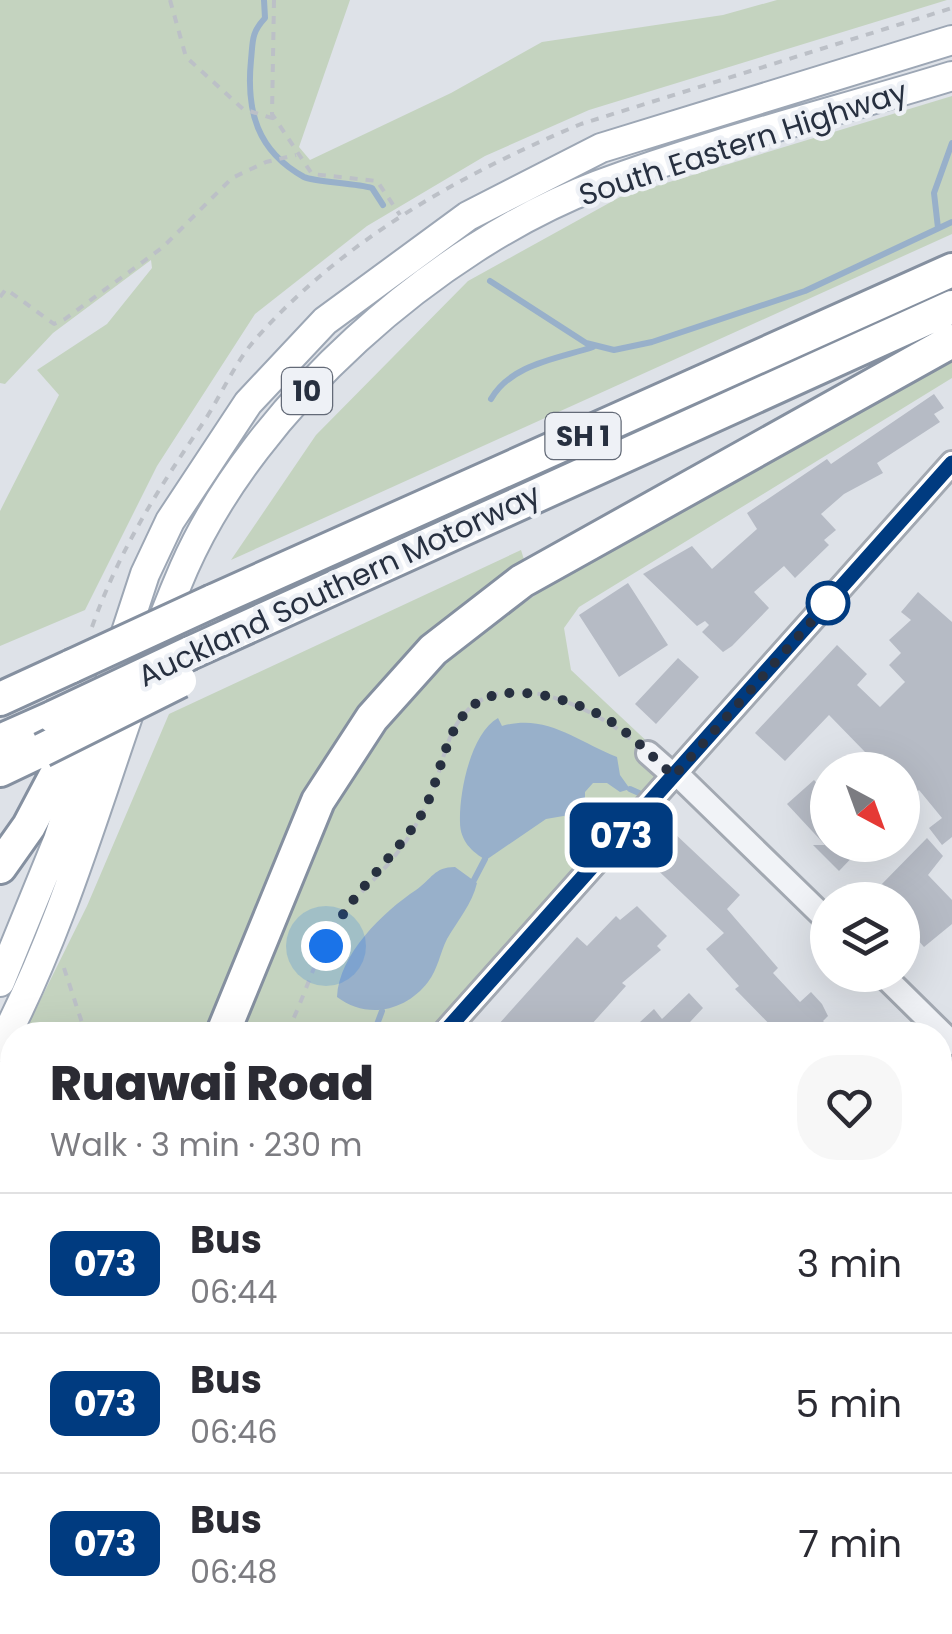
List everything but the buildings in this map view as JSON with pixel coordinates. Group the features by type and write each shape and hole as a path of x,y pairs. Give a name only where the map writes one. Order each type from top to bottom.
{"highway":[{"name":"Auckland Southern Motorway","path":"0,700 952,270"},
{"name":"Auckland Southern Motorway","path":"0,741 185,667 642,446 952,307"},
{"path":"227,1022 318,802 362,731 432,650 536,572 952,340"},
{"path":"0,686 72,666"},
{"path":"0,770 185,667"},
{"path":"0,867 28,826 108,676"}],"main road":[{"name":"South Eastern Highway","path":"0,982 58,840 108,676 145,574 210,455 282,363 370,284 468,216 601,148 952,40"},
{"name":"South Eastern Highway","path":"11,1022 52,932 149,653 186,562 262,442 315,382 422,285 536,214 597,186 952,76"}],"street":[{"path":"454,1022 952,464"},
{"path":"648,753 675,774 810,904"},
{"path":"901,992 931,1022"}],"path":[{"path":"170,0 186,57 244,109 275,120"},
{"path":"274,0 275,120 296,156 312,174 344,174 377,182 400,215"},
{"path":"0,297 6,290 54,324 65,319 163,248 232,178 266,162 296,156"},
{"path":"291,1022 334,926 396,854 426,807 453,733 467,710 488,698 516,692 542,696 597,714 648,753"},
{"path":"52,932 82,1022"}],"green space":[{"path":"0,0 350,0 299,147 310,160 451,93 542,42 723,15 777,0 947,0 589,110 485,156 367,226 255,314 157,466 85,610 0,646 0,511 59,395 37,370 107,324 152,268 151,260 53,333 5,384 0,383"},
{"path":"952,96 952,234 231,560 316,435 468,281 620,197"},
{"path":"952,362 952,378 579,607 564,628 571,670 654,748 642,761 656,776 437,1022 247,1022 308,857 363,749 433,667 554,582"},
{"path":"521,550 526,566 302,802 208,1022 29,1022 87,906 169,714"}],"water":[{"path":"498,718 502,726 547,726 617,757 620,775 630,789 620,792 607,783 593,783 585,792 585,807 575,814 546,819 486,860 465,840 460,810 474,750"},
{"path":"455,867 477,883 434,972 419,992 397,1006 373,1010 337,997 354,950 377,922 438,871"}],"waterway":[{"path":"264,0 265,18 254,38 250,79 253,113 265,142 288,167 304,177 372,188 383,205"},
{"path":"938,228 934,193 952,143"},
{"path":"490,281 586,343 614,350 652,342 805,291 952,222"},
{"path":"491,399 523,370 593,347"},
{"path":"630,789 639,793"},
{"path":"474,880 485,859"},
{"path":"378,1022 382,1011"}],"bus line":[{"name":"073","path":"454,1022 952,463"}],"route":[{"path":"326,946 334,926 396,854 426,807 453,733 467,710 488,698 516,692 574,705 621,730 674,776 828,603"}]}
